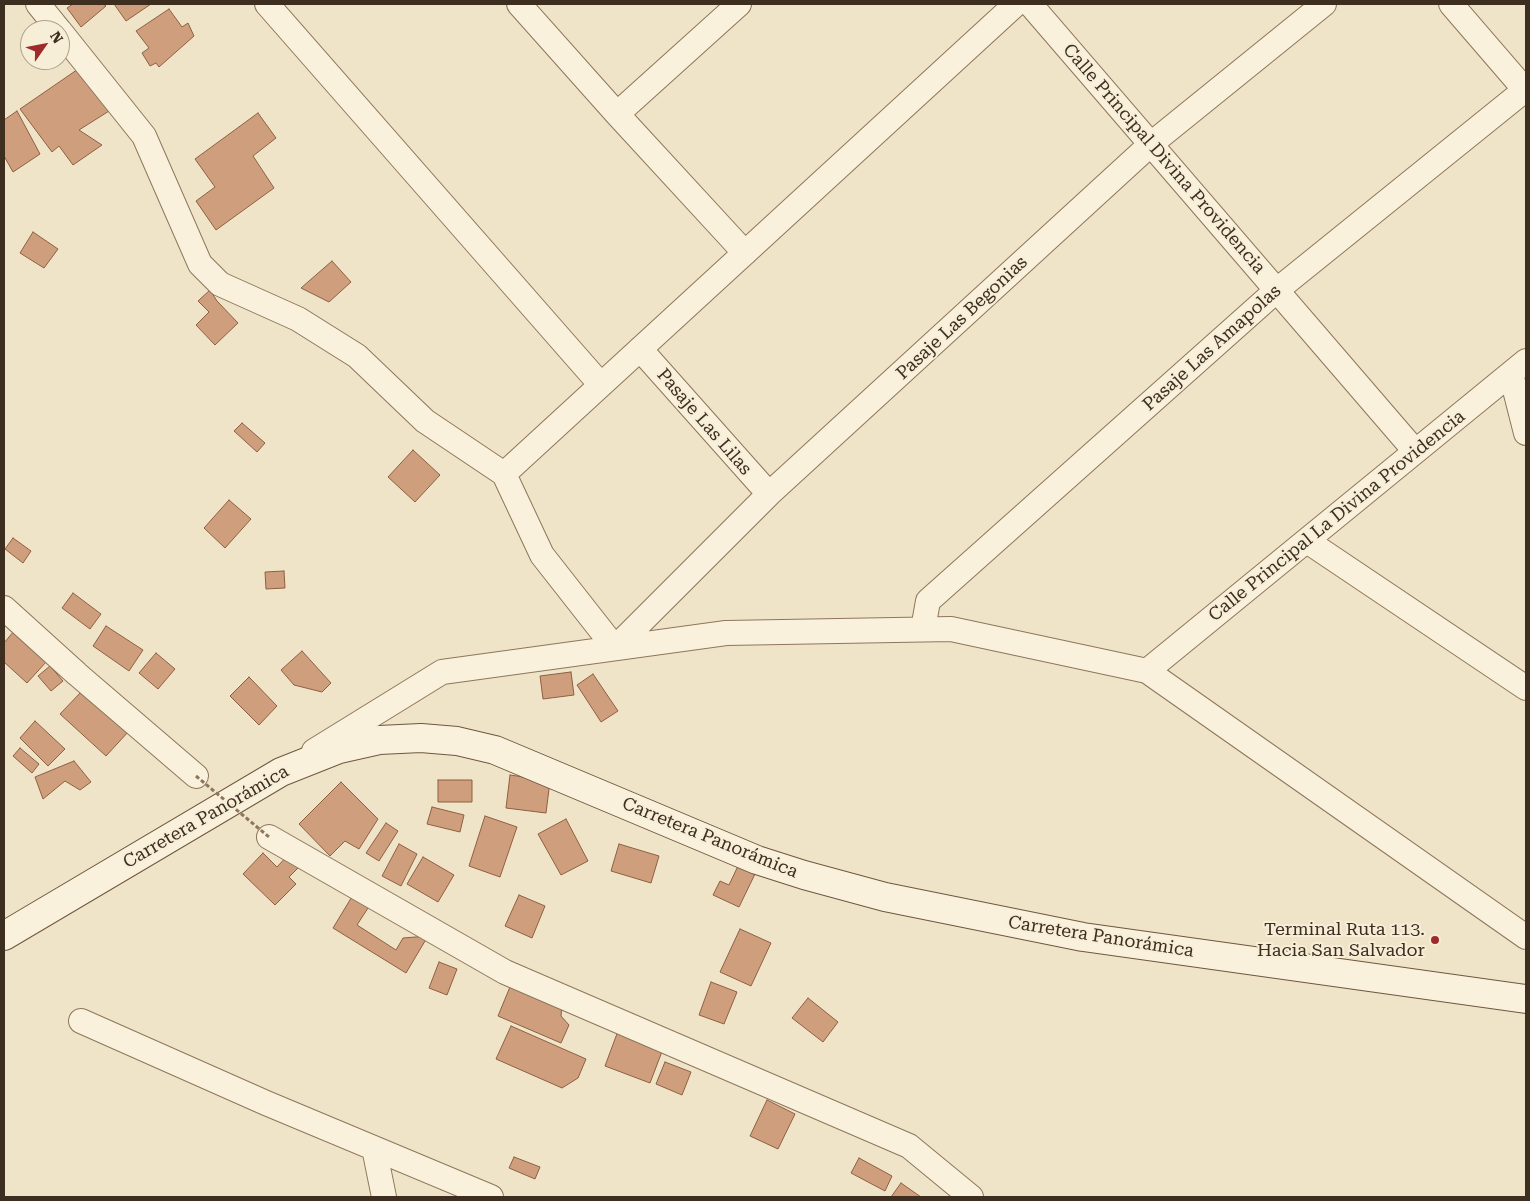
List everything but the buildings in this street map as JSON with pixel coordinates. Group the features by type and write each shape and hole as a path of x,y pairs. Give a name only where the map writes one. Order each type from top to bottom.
{"street":[{"path":"38,4 50,20"},
{"path":"267,4 601,385"},
{"path":"519,4 616,114 745,253"},
{"path":"616,114 739,4"},
{"path":"504,474 1016,4"},
{"name":"Calle Principal Divina Providencia","path":"1030,4 1415,451"},
{"name":"Pasaje Las Begonias","path":"615,648 769,494 1151,144 1324,4"},
{"path":"1451,4 1526,90"},
{"path":"70,45 144,136 200,264 220,284 298,319 357,356 425,421 504,474 542,555 615,648"},
{"name":"Pasaje Las Amapolas","path":"923,629 928,601 1277,290 1526,90"},
{"name":"Pasaje Las Lilas","path":"640,349 769,494"},
{"path":"1519,367 1526,433"},
{"name":"Calle Principal La Divina Providencia","path":"1148,671 1519,367"},
{"path":"1307,541 1526,688"},
{"path":"4,608 76,674 196,776"},
{"path":"281,772 442,672 726,634 951,629 1148,671 1526,937"},
{"name":"Carretera Panorámica","path":"4,936 281,772 339,749 379,740 421,738 457,741 495,750 757,860 885,897 1083,936 1526,1000"},
{"path":"269,837 505,972 910,1146 971,1197"},
{"path":"81,1021 266,1103 491,1197"},
{"path":"374,1148 384,1197"}],"path":[{"path":"196,776 269,837"}],"place":[{"name":"Terminal Ruta 113. Hacia San Salvador","path":"1435,940"}]}
